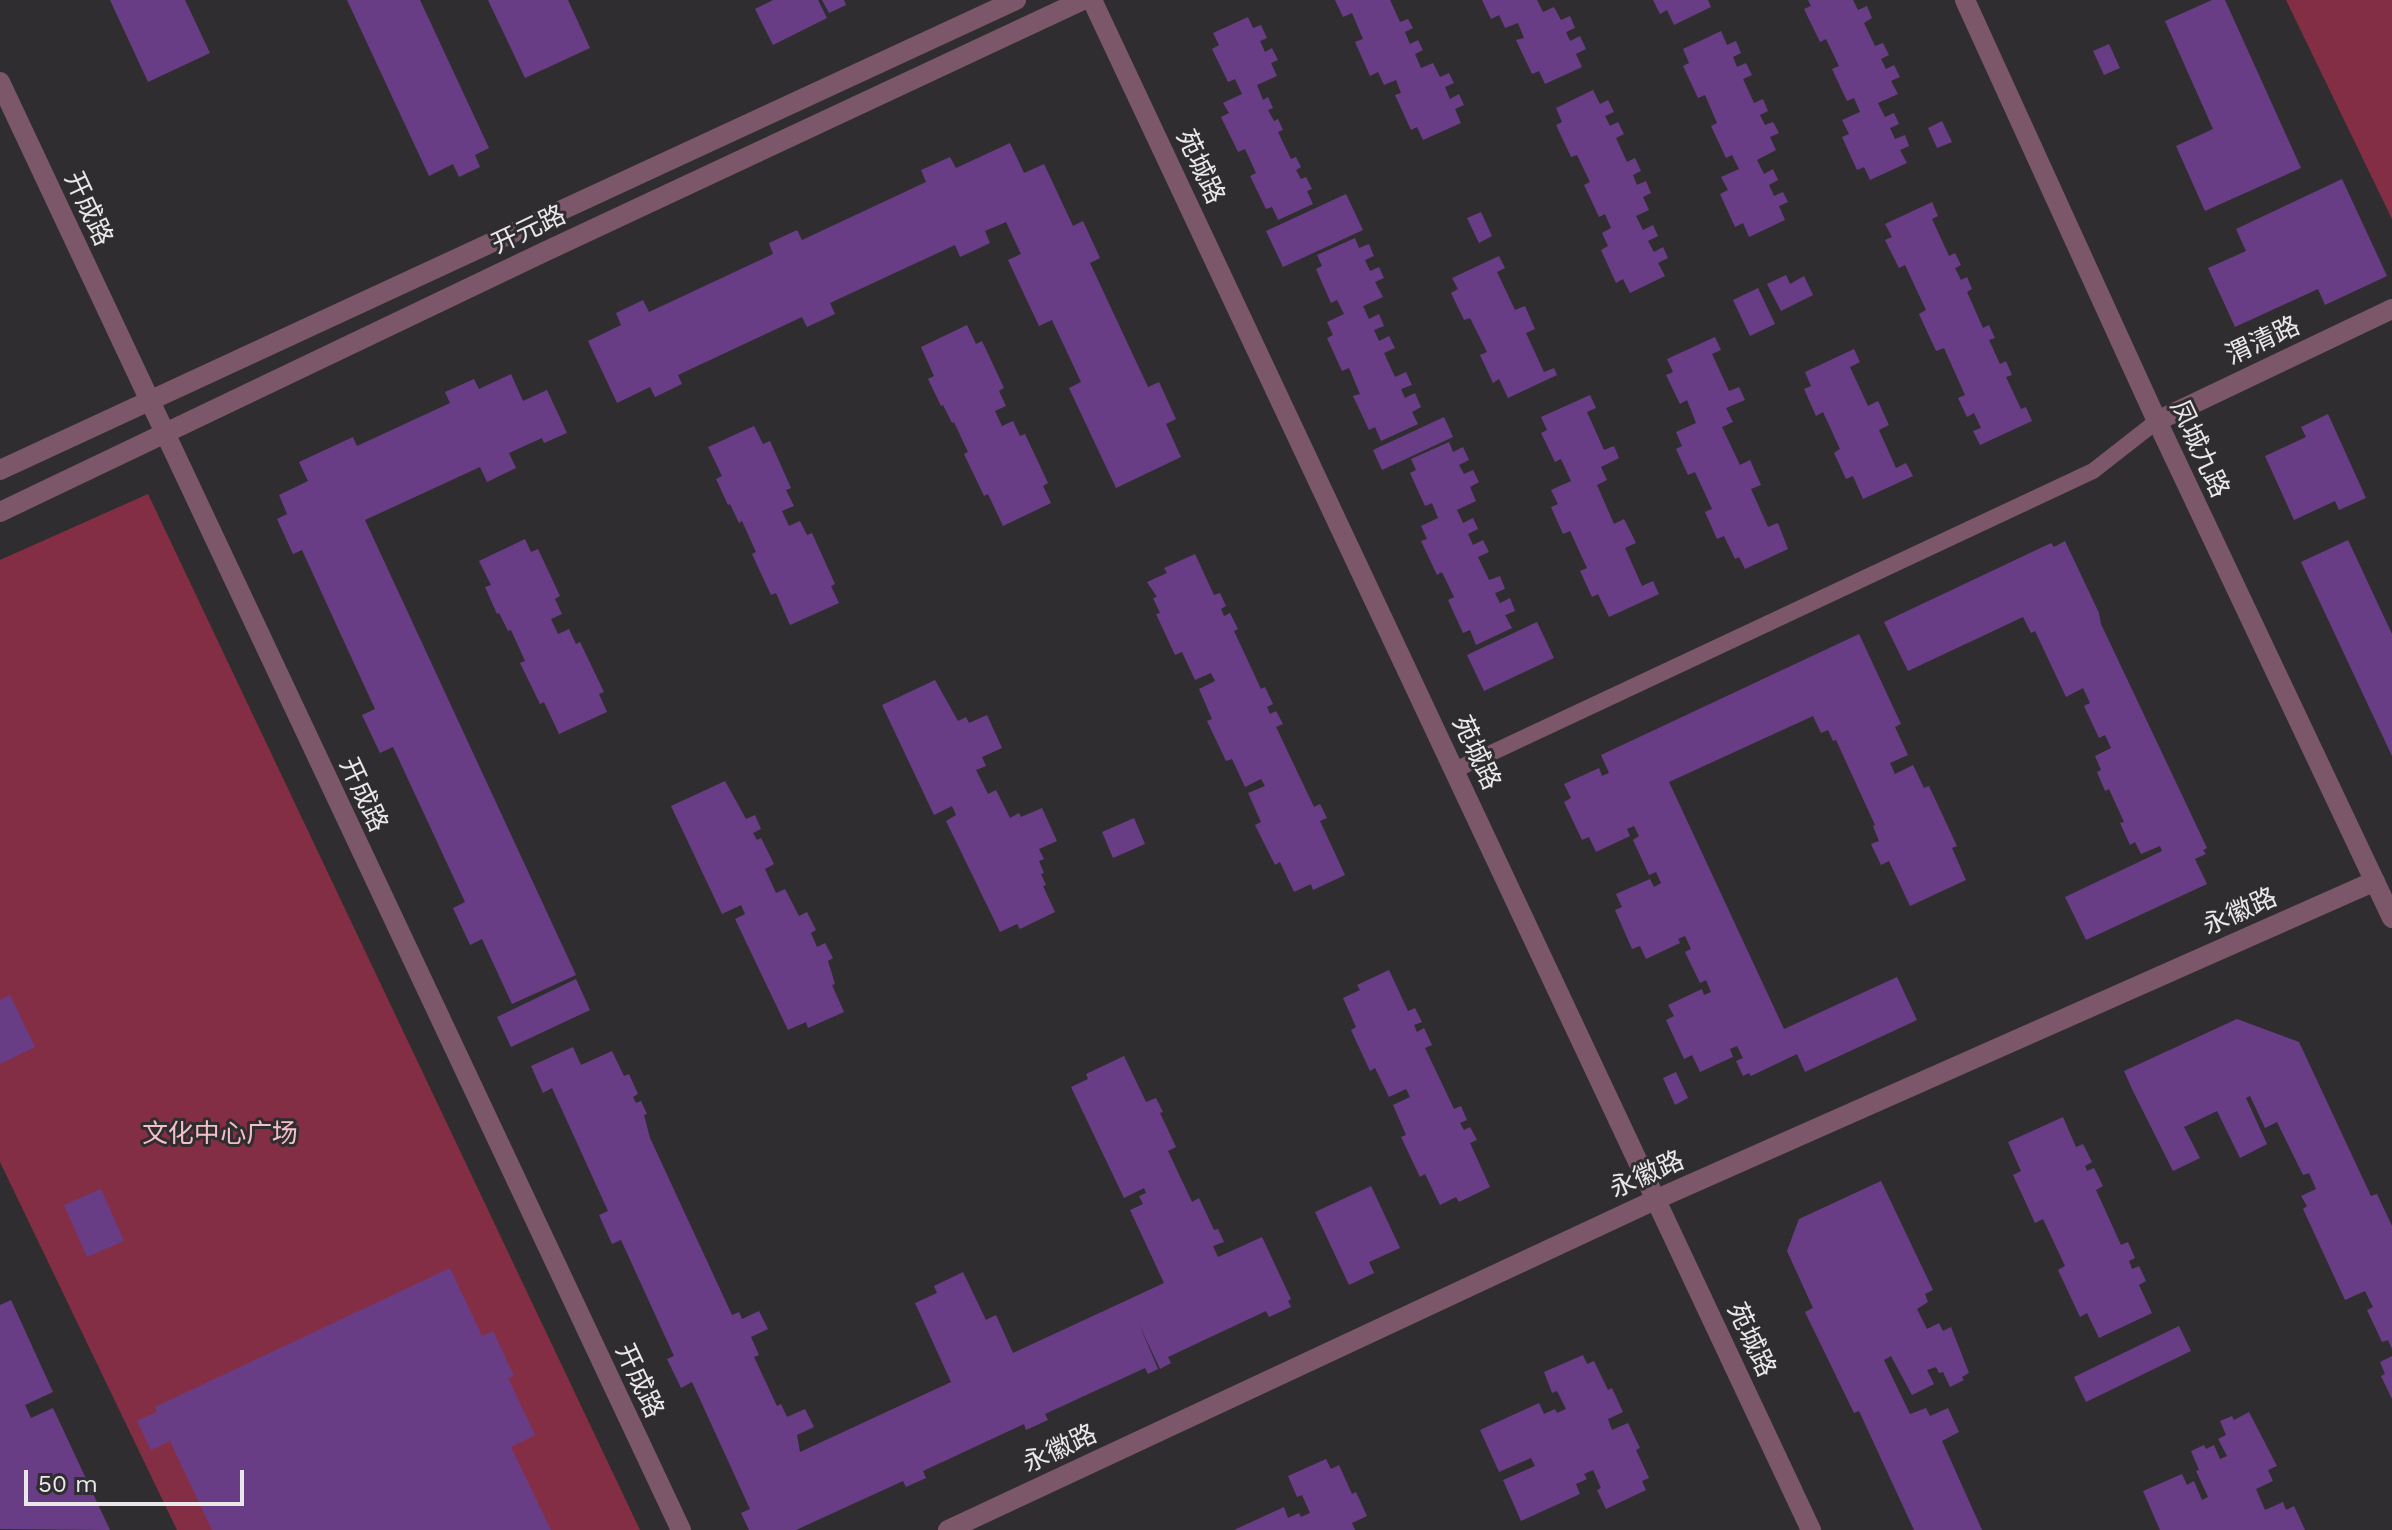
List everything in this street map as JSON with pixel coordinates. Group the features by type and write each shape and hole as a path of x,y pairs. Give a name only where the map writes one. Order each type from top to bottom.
{"street":[{"name":"开元路","path":"0,470 1016,0"},
{"name":"开元路","path":"0,512 542,253 1083,0"},
{"name":"苑城路","path":"1092,0 1811,1530"},
{"name":"凤城九路","path":"1965,0 2157,421 2392,918"},
{"name":"开成路","path":"0,82 681,1530"},
{"name":"渭清路","path":"2157,421 2392,309"},
{"name":"永徽路","path":"948,1530 1657,1199 2375,881"}],"lane":[{"path":"1455,770 2093,471 2157,421"}],"green space":[{"path":"2286,0 2392,0 2392,219"},
{"name":"文化中心广场","path":"148,494 640,1530 177,1530 0,1162 0,560"}],"building":[{"path":"110,0 185,0 210,53 148,82"},
{"path":"347,0 420,0 489,148 475,155 480,167 459,177 453,164 429,176"},
{"path":"488,0 568,0 590,48 525,78"},
{"path":"773,0 818,0 827,18 773,45 755,9"},
{"path":"822,0 844,0 846,5 829,13"},
{"path":"1335,0 1390,0 1400,22 1408,19 1413,28 1405,32 1410,44 1418,40 1423,50 1415,54 1421,68 1433,63 1440,77 1449,73 1454,83 1445,87 1450,99 1459,94 1464,105 1455,109 1461,123 1423,140 1417,127 1411,130 1395,95 1401,93 1396,80 1384,85 1378,72 1370,76 1355,42 1363,39 1352,13 1343,17"},
{"path":"1482,0 1537,0 1543,12 1554,7 1561,20 1570,16 1575,28 1566,32 1570,41 1580,36 1586,49 1576,54 1582,67 1545,84 1539,71 1532,74 1516,40 1524,38 1518,23 1505,28 1499,15 1491,19"},
{"path":"1653,0 1708,0 1711,7 1674,25 1667,10 1660,14"},
{"path":"1808,0 1853,0 1858,10 1867,6 1872,18 1864,23 1875,46 1883,43 1889,55 1881,59 1886,69 1894,65 1900,77 1891,81 1898,94 1878,103 1885,117 1894,113 1899,124 1890,128 1895,139 1905,135 1909,146 1900,150 1907,163 1870,180 1864,167 1857,170 1842,137 1849,134 1842,120 1860,112 1854,98 1847,101 1832,69 1839,66 1826,39 1820,42 1804,9 1811,6"},
{"path":"2212,0 2225,0 2301,168 2205,211 2176,146 2213,129 2165,21"},
{"path":"1248,17 1253,28 1261,25 1267,38 1260,41 1265,52 1272,48 1278,60 1271,63 1277,76 1257,85 1263,100 1268,97 1273,108 1268,110 1274,121 1278,119 1283,130 1278,132 1291,159 1296,157 1301,167 1296,170 1301,179 1306,177 1312,189 1307,191 1313,204 1278,220 1272,207 1266,209 1250,176 1256,173 1245,149 1238,152 1221,117 1229,113 1223,103 1242,94 1235,79 1228,82 1212,49 1219,45 1213,33"},
{"path":"1721,31 1727,45 1736,41 1741,53 1733,57 1737,67 1746,63 1752,75 1743,79 1754,103 1763,99 1768,111 1760,115 1765,125 1773,122 1779,133 1770,137 1776,150 1757,160 1764,174 1773,169 1778,180 1769,185 1774,196 1783,192 1788,202 1779,206 1785,220 1749,237 1743,223 1735,227 1720,194 1728,190 1721,177 1739,169 1732,155 1726,158 1711,126 1717,123 1705,95 1698,98 1683,66 1689,63 1683,49"},
{"path":"2109,44 2120,68 2104,75 2093,51"},
{"path":"1593,90 1600,104 1608,100 1614,112 1605,116 1610,126 1618,122 1624,134 1616,138 1627,162 1635,158 1641,171 1633,175 1637,185 1646,181 1651,193 1643,197 1649,210 1636,216 1643,230 1653,225 1658,236 1648,241 1654,252 1663,247 1668,258 1658,263 1665,276 1630,293 1623,279 1616,283 1601,250 1608,246 1602,233 1611,228 1605,214 1599,217 1584,185 1590,182 1577,155 1571,157 1556,125 1562,122 1556,108"},
{"path":"1942,121 1952,142 1937,148 1928,128"},
{"path":"1010,143 1024,173 1044,164 1073,226 1083,221 1100,258 1090,263 1148,387 1159,382 1176,419 1166,424 1181,457 1116,488 1069,388 1081,382 1052,320 1039,326 1008,260 1021,254 1006,222 985,231 990,243 960,257 955,245 830,303 835,314 807,327 802,317 678,375 682,384 655,397 650,387 617,403 588,341 621,325 616,313 643,300 649,312 773,254 769,243 797,230 802,240 926,182 921,170 950,157 956,168"},
{"path":"2342,179 2387,276 2325,305 2318,289 2235,327 2208,268 2246,251 2236,229"},
{"path":"1346,194 1363,230 1283,267 1266,231"},
{"path":"1932,202 1938,216 1932,219 1949,256 1955,253 1961,265 1955,268 1961,280 1967,277 1972,289 1967,292 1983,328 1989,325 1995,338 1989,340 2000,364 2006,361 2012,375 2006,377 2021,409 2026,407 2032,421 1980,445 1973,431 1981,428 1974,413 1967,417 1958,398 1965,395 1944,348 1936,351 1919,314 1926,310 1905,265 1899,268 1885,240 1892,237 1885,224"},
{"path":"1481,212 1492,236 1479,243 1467,218"},
{"path":"1355,238 1359,248 1369,244 1374,256 1365,260 1370,271 1379,267 1384,278 1375,282 1383,297 1363,306 1369,319 1379,314 1384,326 1374,330 1379,341 1389,336 1395,348 1384,353 1395,377 1406,372 1412,385 1401,389 1405,398 1415,393 1421,407 1412,412 1418,424 1381,441 1375,427 1369,430 1353,396 1360,394 1349,368 1342,371 1327,338 1333,335 1327,322 1344,314 1337,300 1331,303 1316,269 1322,266 1317,255"},
{"path":"1499,256 1505,268 1497,272 1515,310 1525,306 1535,329 1526,333 1544,372 1554,368 1557,375 1508,398 1499,379 1493,383 1480,355 1487,352 1470,318 1464,320 1451,293 1458,289 1452,278"},
{"path":"1786,275 1790,284 1804,276 1813,295 1781,311 1767,284"},
{"path":"1758,288 1775,324 1750,336 1733,300"},
{"path":"967,325 976,344 982,341 1004,388 999,391 1006,406 995,411 1002,426 1013,421 1020,436 1025,434 1048,483 1043,486 1051,503 1003,526 988,494 984,496 964,454 968,452 954,422 941,406 928,379 934,376 921,347"},
{"path":"1715,337 1721,350 1712,354 1729,391 1739,387 1745,400 1726,408 1733,422 1722,427 1740,465 1750,460 1761,485 1751,489 1768,527 1778,523 1788,549 1745,569 1739,557 1735,559 1724,536 1717,539 1705,512 1712,509 1695,472 1688,475 1676,449 1682,446 1676,432 1696,423 1687,400 1680,404 1666,375 1673,372 1667,359"},
{"path":"1854,349 1860,362 1850,367 1868,406 1878,401 1889,425 1879,430 1896,468 1906,463 1913,476 1863,499 1853,476 1846,479 1834,453 1840,449 1823,412 1816,416 1804,389 1811,386 1805,372"},
{"path":"511,374 523,401 547,390 567,433 544,443 542,438 509,453 516,468 487,482 480,467 365,520 576,975 512,1004 482,939 470,945 453,908 465,902 393,747 380,753 362,715 375,709 302,550 293,554 277,519 287,514 279,495 308,481 299,462 353,437 357,446 450,403 445,392 474,379 479,389"},
{"path":"1590,395 1596,408 1587,412 1604,450 1614,446 1619,458 1601,467 1607,480 1597,485 1614,524 1624,519 1636,543 1625,548 1642,586 1653,581 1659,594 1609,617 1598,594 1592,597 1580,571 1587,568 1570,531 1563,534 1551,507 1558,504 1551,490 1571,481 1561,459 1555,462 1541,433 1547,430 1541,417"},
{"path":"2328,414 2366,498 2339,510 2335,501 2294,520 2265,456 2306,437 2301,427"},
{"path":"1444,417 1453,437 1382,470 1373,450"},
{"path":"754,426 763,444 770,441 791,488 786,490 794,506 782,511 789,526 800,521 807,535 812,533 835,584 831,586 839,603 790,625 776,593 771,595 752,554 756,552 742,521 739,523 716,479 722,476 708,447"},
{"path":"1449,442 1453,452 1463,447 1469,460 1459,465 1464,474 1473,470 1479,482 1470,487 1476,501 1457,510 1463,523 1473,518 1478,529 1468,534 1473,545 1483,540 1489,552 1478,557 1489,580 1500,576 1505,589 1495,593 1500,603 1510,598 1515,611 1505,615 1512,628 1476,645 1470,630 1463,633 1448,600 1454,597 1442,572 1437,575 1421,541 1427,539 1421,526 1438,518 1432,503 1425,506 1410,473 1416,470 1411,459"},
{"path":"525,539 531,552 538,549 560,596 555,599 562,614 551,619 558,634 569,629 576,644 580,642 604,692 599,694 607,712 559,734 520,663 525,661 511,630 508,631 497,614 485,587 491,585 479,561"},
{"path":"2348,540 2392,634 2392,756 2301,562"},
{"path":"2065,541 2207,848 2203,850 2206,854 2195,859 2207,884 2086,940 2065,897 2162,851 2160,846 2141,854 2135,842 2130,845 2120,823 2124,822 2109,789 2105,791 2097,772 2101,770 2095,756 2111,748 2105,735 2099,738 2084,706 2090,703 2083,688 2066,697 2035,631 2031,633 2023,617 1908,671 1884,622 2051,543 2054,547"},
{"path":"1195,554 1214,595 1220,593 1226,606 1221,609 1224,616 1230,613 1238,629 1234,631 1261,689 1265,687 1273,704 1267,707 1270,714 1276,711 1283,724 1276,727 1314,807 1320,804 1327,818 1320,821 1345,875 1313,890 1311,884 1294,892 1280,862 1275,865 1255,825 1261,822 1248,793 1265,786 1261,779 1245,787 1232,759 1226,761 1207,721 1212,719 1199,689 1215,681 1211,673 1195,680 1182,652 1175,655 1156,614 1160,613 1153,598 1157,597 1147,582 1167,573 1164,568"},
{"path":"1537,622 1554,658 1484,691 1467,655"},
{"path":"1859,634 1901,724 1895,727 1908,755 1890,763 1895,774 1913,765 1924,788 1929,786 1957,846 1952,848 1966,880 1910,906 1889,861 1881,865 1871,844 1879,841 1875,825 1836,740 1833,741 1828,730 1821,733 1813,716 1669,782 1784,1029 1897,977 1917,1020 1805,1072 1797,1054 1751,1076 1749,1073 1743,1076 1736,1061 1743,1058 1737,1046 1730,1049 1733,1057 1700,1072 1692,1055 1684,1059 1666,1020 1674,1016 1668,1005 1702,989 1704,995 1711,992 1706,980 1700,983 1685,952 1691,949 1685,936 1678,939 1680,943 1646,959 1640,946 1632,949 1615,910 1622,907 1616,894 1650,879 1654,887 1661,883 1656,872 1649,875 1633,840 1639,836 1634,826 1627,829 1630,836 1596,852 1589,837 1582,840 1564,802 1571,798 1564,784 1599,768 1602,776 1609,773 1601,755"},
{"path":"935,680 958,721 966,717 969,723 987,715 1002,748 982,757 986,766 976,770 988,794 996,790 1010,818 1042,808 1057,841 1039,849 1044,859 1039,861 1046,885 1043,886 1055,912 1020,929 1017,924 1000,932 946,821 956,815 952,806 934,815 882,705"},
{"path":"725,781 746,819 755,815 761,829 753,833 757,840 761,838 774,864 765,869 776,893 785,889 799,916 807,912 816,930 811,933 817,947 825,943 833,958 828,961 835,984 832,985 844,1012 808,1028 806,1022 788,1030 735,919 745,914 741,905 722,914 671,806"},
{"path":"1134,818 1145,844 1113,858 1102,832"},
{"path":"1389,970 1408,1011 1415,1008 1422,1022 1414,1025 1417,1032 1424,1028 1432,1045 1425,1048 1454,1109 1461,1106 1467,1120 1460,1123 1464,1130 1470,1127 1477,1140 1470,1143 1490,1187 1459,1202 1456,1197 1440,1205 1425,1174 1420,1177 1401,1137 1406,1135 1393,1105 1410,1097 1406,1089 1389,1097 1375,1068 1370,1071 1351,1030 1356,1027 1343,998 1360,990 1357,985"},
{"path":"576,979 590,1010 511,1047 497,1017"},
{"path":"10,995 35,1047 0,1064 0,1000"},
{"path":"2237,1019 2299,1042 2371,1196 2377,1194 2392,1226 2392,1349 2388,1340 2382,1342 2367,1310 2373,1307 2365,1291 2345,1300 2303,1209 2307,1206 2301,1196 2316,1189 2309,1173 2303,1175 2277,1122 2265,1128 2250,1096 2246,1098 2267,1144 2240,1158 2217,1111 2184,1127 2200,1158 2173,1171 2132,1089 2124,1071"},
{"path":"573,1047 581,1065 612,1051 624,1076 629,1074 638,1094 633,1097 636,1103 641,1101 647,1114 644,1115 650,1138 732,1315 739,1312 742,1319 759,1311 768,1329 751,1337 759,1355 754,1357 777,1406 781,1404 787,1417 805,1409 814,1427 797,1435 800,1452 951,1382 915,1303 937,1293 934,1286 963,1272 986,1320 996,1315 1013,1353 1164,1283 1130,1210 1143,1204 1139,1196 1146,1193 1144,1188 1124,1198 1071,1087 1088,1079 1086,1074 1124,1056 1146,1102 1156,1098 1163,1112 1160,1113 1176,1147 1168,1151 1192,1202 1199,1198 1214,1230 1218,1229 1224,1242 1213,1246 1218,1257 1262,1237 1291,1299 1288,1301 1291,1307 1269,1317 1266,1311 1168,1357 1171,1363 1160,1369 1139,1324 1158,1369 1148,1374 1145,1368 1045,1414 1048,1420 1026,1430 1024,1424 923,1471 926,1478 906,1487 903,1481 796,1530 749,1530 741,1513 750,1509 692,1382 681,1388 667,1359 674,1356 621,1240 612,1244 599,1215 608,1211 552,1088 543,1093 531,1066"},
{"path":"1676,1072 1688,1098 1675,1105 1663,1078"},
{"path":"2063,1117 2076,1147 2083,1144 2092,1162 2085,1166 2087,1171 2094,1168 2103,1186 2096,1190 2121,1245 2128,1242 2135,1258 2129,1261 2132,1269 2139,1266 2146,1281 2139,1285 2152,1313 2099,1338 2087,1313 2080,1317 2058,1270 2065,1266 2043,1219 2035,1223 2013,1175 2021,1171 2008,1142"},
{"path":"1881,1181 1933,1290 1925,1294 1928,1302 1917,1309 1927,1329 1939,1323 1943,1331 1951,1327 1969,1373 1962,1377 1964,1380 1950,1387 1943,1372 1939,1373 1936,1367 1927,1370 1934,1384 1912,1395 1891,1356 1884,1360 1910,1414 1926,1408 1930,1416 1948,1408 1959,1432 1942,1441 1982,1530 1914,1530 1859,1411 1854,1413 1805,1312 1813,1308 1787,1251 1799,1219"},
{"path":"1371,1186 1400,1248 1369,1262 1374,1273 1349,1285 1315,1212"},
{"path":"101,1189 124,1241 87,1257 64,1205"},
{"path":"450,1268 482,1336 493,1331 514,1376 508,1378 535,1435 511,1447 551,1530 212,1530 170,1441 151,1450 137,1421 157,1412 155,1407"},
{"path":"11,1300 53,1392 25,1405 31,1418 53,1408 110,1530 0,1529 0,1305"},
{"path":"2179,1326 2191,1351 2086,1402 2074,1377"},
{"path":"1583,1355 1587,1364 1594,1361 1623,1412 1608,1419 1612,1430 1628,1423 1640,1448 1636,1450 1649,1478 1642,1481 1646,1490 1606,1509 1597,1490 1601,1488 1593,1470 1584,1474 1587,1479 1576,1484 1580,1494 1521,1521 1503,1480 1535,1466 1531,1458 1499,1472 1480,1430 1539,1403 1544,1414 1555,1409 1557,1413 1566,1409 1557,1391 1552,1393 1544,1372"},
{"path":"2392,1356 2392,1399 2381,1376 2385,1374 2380,1362"},
{"path":"2249,1412 2277,1466 2268,1470 2273,1481 2256,1489 2265,1510 2283,1502 2286,1510 2294,1506 2305,1530 2160,1530 2143,1491 2182,1474 2187,1485 2194,1481 2202,1500 2208,1497 2191,1451 2204,1445 2206,1449 2214,1445 2220,1459 2227,1456 2218,1439 2226,1435 2220,1421 2232,1416 2234,1420"},
{"path":"1326,1459 1331,1469 1339,1465 1352,1494 1356,1492 1367,1516 1352,1523 1355,1530 1234,1530 1284,1507 1288,1518 1299,1513 1301,1517 1310,1513 1302,1495 1297,1497 1288,1476"}]}
